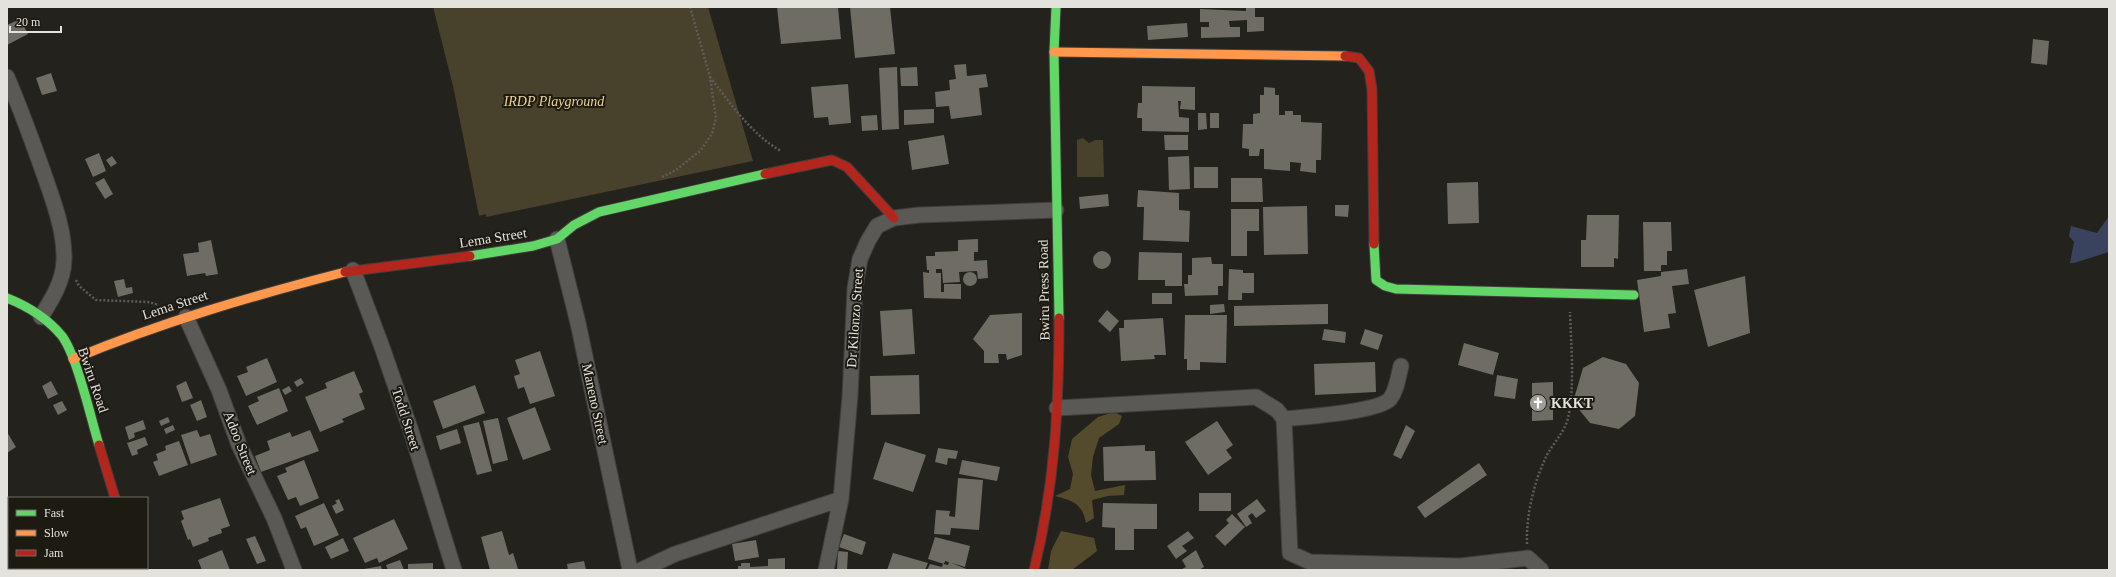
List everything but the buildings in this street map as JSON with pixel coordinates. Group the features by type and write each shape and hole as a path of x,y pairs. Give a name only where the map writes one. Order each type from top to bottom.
{"street":[{"name":"Bwiru Press Road","path":"1034,570 1048,518 1054,466 1057,408 1059,332 1054,52 1056,7"},
{"path":"1054,52 1336,54 1360,58 1369,71 1372,89 1374,268 1376,280 1384,286 1396,289 1473,290 1570,295 1634,295"},
{"path":"7,77 57,214 64,260 62,274 55,295 41,317"},
{"name":"Lema Street","path":"73,359 130,335 227,303 353,270 502,252 557,239 574,225 600,212 616,207 684,193 796,166 832,160 847,167 894,218"},
{"name":"Dr Kilonzo Street","path":"826,570 841,499 850,396 855,288 860,259 877,226 894,218 919,215 1056,210"},
{"name":"Maneno Street","path":"557,239 578,323 630,570"},
{"name":"Todd Street","path":"353,270 382,347 408,424 454,570"},
{"name":"Bwiru Road","path":"7,298 24,305 41,317 62,336 73,359 115,497"},
{"name":"Adoo Street","path":"186,317 219,390 239,445 274,518 294,570"},
{"path":"1284,419 1352,411 1382,405 1389,399 1394,390 1401,366"},
{"path":"1057,408 1256,397 1277,410 1284,419 1290,553 1310,562 1318,563 1460,566 1528,558 1541,570"},
{"path":"641,570 675,554 841,499"}],"path":[{"path":"657,180 676,170 700,151 712,134 716,118 710,77 690,7"},
{"path":"710,77 740,115 775,148 786,153"},
{"path":"64,260 79,286 96,300 148,302 159,305 171,322"},
{"path":"1528,558 1528,527 1540,471 1548,453 1563,431 1568,418 1571,367 1570,295"}],"green space":[{"name":"IRDP Playground","path":"433,7 708,7 753,161 486,217 486,214 479,216 453,86"},
{"path":"1083,138 1089,143 1095,140 1103,140 1104,177 1077,177 1077,140"}],"shaded area":[{"path":"1114,412 1122,416 1119,424 1099,438 1093,457 1091,475 1095,491 1125,485 1124,495 1108,496 1092,500 1094,518 1086,523 1082,511 1076,504 1072,501 1055,496 1070,489 1073,474 1068,457 1072,439 1098,417"},
{"path":"1061,531 1094,538 1097,551 1072,570 1048,570 1051,551"}],"water":[{"path":"2109,216 2109,252 2070,263 2074,242 2069,236 2071,226 2097,233"}],"traffic: fast":[{"path":"1056,7 1054,52 1059,318"},
{"path":"470,256 533,246 557,239 574,225 599,212 765,174"},
{"path":"1374,244 1376,280 1385,286 1396,289 1634,295"},
{"path":"7,298 37,314 50,324 62,336 68,345 83,388 99,445"}],"traffic: slow":[{"path":"1054,52 1345,56"},
{"path":"73,359 140,333 208,311 345,272"}],"traffic: jam":[{"path":"1345,56 1359,58 1369,71 1372,89 1374,244"},
{"path":"765,174 832,160 847,167 894,218"},
{"path":"345,272 470,256"},
{"path":"1034,570 1047,507 1051,476 1057,414 1059,318"},
{"path":"99,445 115,497"}],"place":[{"name":"KKKT","path":"1538,403"}]}
